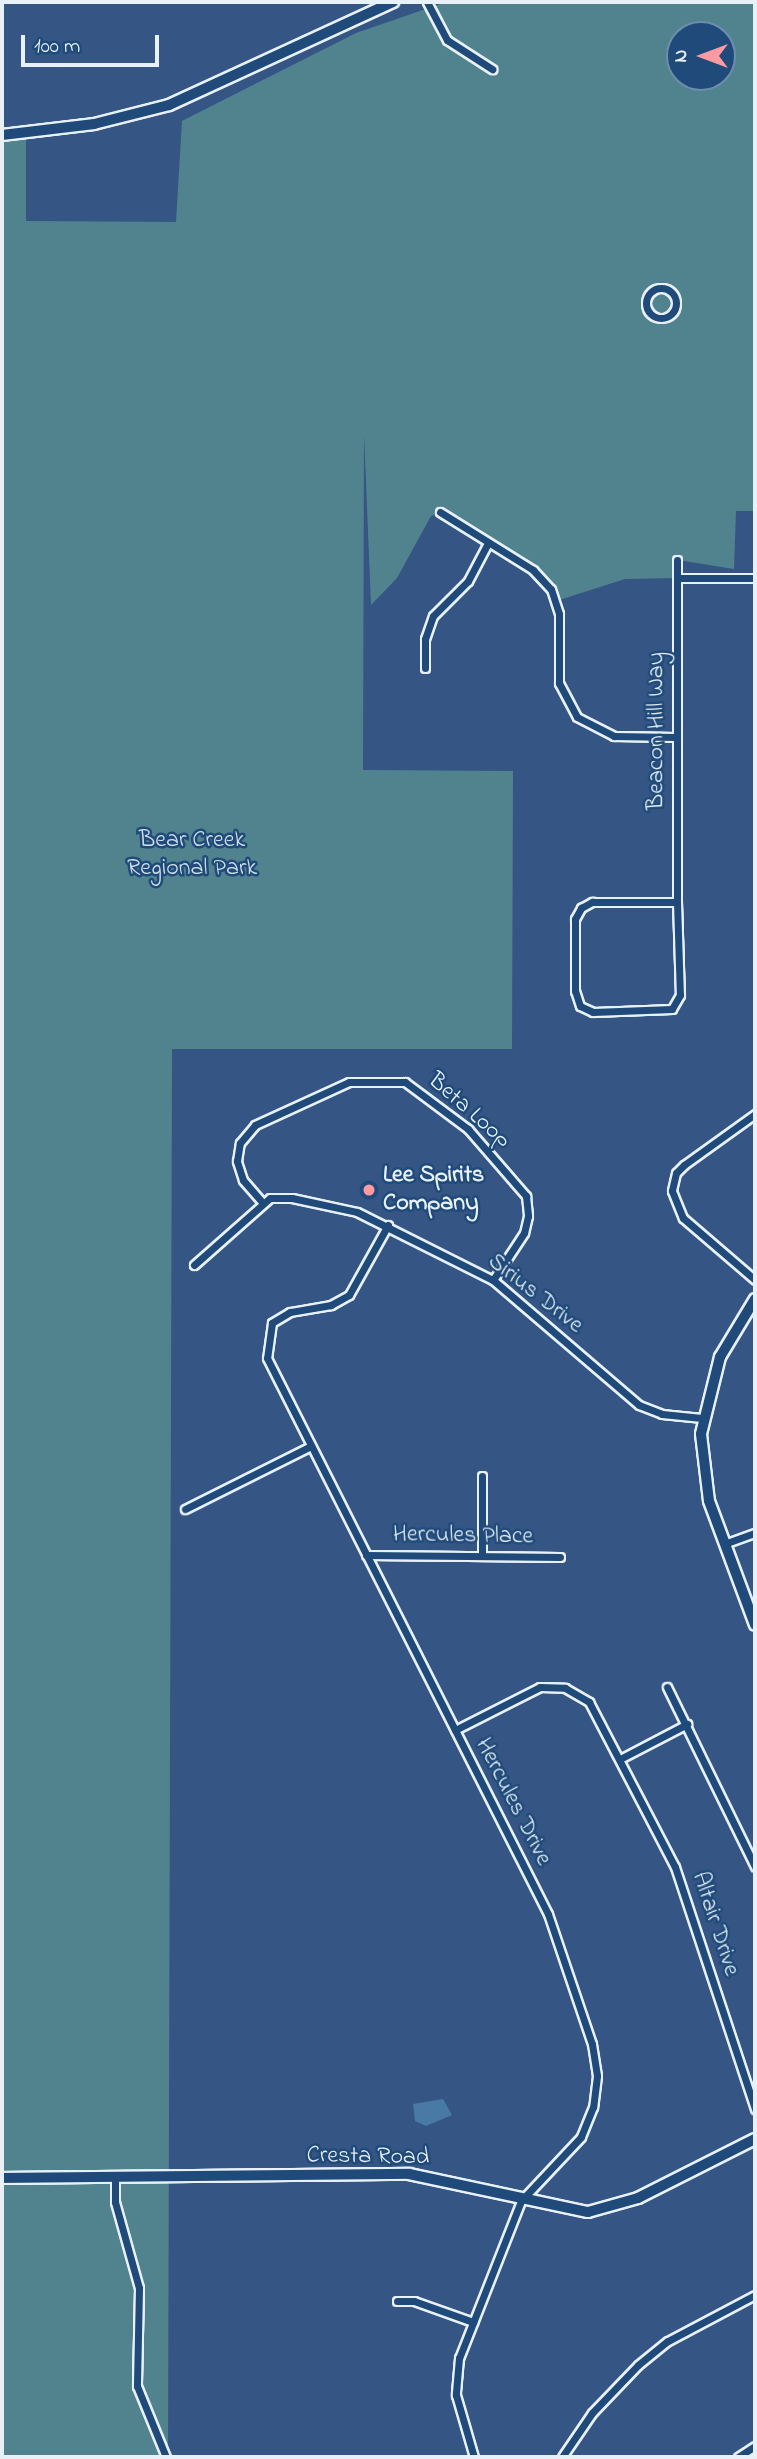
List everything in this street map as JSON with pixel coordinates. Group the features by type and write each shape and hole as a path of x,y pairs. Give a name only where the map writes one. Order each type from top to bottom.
{"main road":[{"path":"2,135 94,124 169,105 393,2"},
{"path":"755,1299 720,1357 702,1418 704,1479 724,1544 755,1625"},
{"name":"Cresta Road","path":"2,2178 409,2174 569,2211 603,2211 638,2199 755,2139"}],"street":[{"path":"427,2 447,40 492,69"},
{"path":"665,289 674,296 676,307 669,317 657,318 648,311 646,300 653,290 665,289"},
{"path":"440,512 533,570 551,589 559,614 559,683 577,718 614,736 675,737"},
{"path":"425,668 425,639 433,616 468,581 488,543"},
{"name":"Beacon Hill Way","path":"677,560 675,737 677,902 681,918 677,1003 663,1012 593,1012 580,1006 575,991 575,919 580,908 593,902 677,902"},
{"path":"677,578 755,578"},
{"name":"Beta Loop","path":"262,1202 243,1180 237,1161 240,1143 255,1125 349,1082 405,1082 468,1129 526,1196 528,1216 524,1233 493,1280"},
{"path":"755,1114 684,1165 676,1173 672,1191 684,1218 755,1280"},
{"name":"Sirius Drive","path":"262,1202 292,1198 357,1212 388,1225 493,1280 639,1405 662,1414 702,1418"},
{"path":"194,1265 262,1202"},
{"name":"Hercules Drive","path":"388,1225 349,1294 331,1305 280,1317 267,1335 267,1358 548,1914 596,2060 596,2091 581,2137 521,2201 473,2322 455,2376 474,2457"},
{"path":"185,1509 311,1446"},
{"path":"482,1476 482,1556"},
{"path":"724,1544 755,1533"},
{"name":"Hercules Place","path":"366,1555 560,1557"},
{"name":"Altair Drive","path":"455,1730 524,1693 554,1686 578,1693 597,1712 675,1867 755,2109"},
{"path":"667,1687 755,1867"},
{"path":"620,1759 687,1724"},
{"path":"115,2178 115,2202 139,2288 137,2386 166,2457"},
{"path":"562,2457 592,2413 638,2365 668,2342 755,2295"},
{"path":"397,2301 414,2301 473,2322"},
{"path":"738,2457 755,2446"}],"green space":[{"name":"Bear Creek Regional Park","path":"446,2 755,2 755,511 736,511 734,569 678,560 677,578 625,579 556,601 543,578 440,513 431,516 397,578 371,605 364,434 363,770 513,771 512,1049 172,1049 168,2457 2,2457 2,139 26,137 26,221 176,222 182,121 356,33"}],"water":[{"path":"443,2099 452,2115 426,2126 415,2121 413,2104"}],"place":[{"name":"Lee Spirits Company","path":"369,1190"}]}
